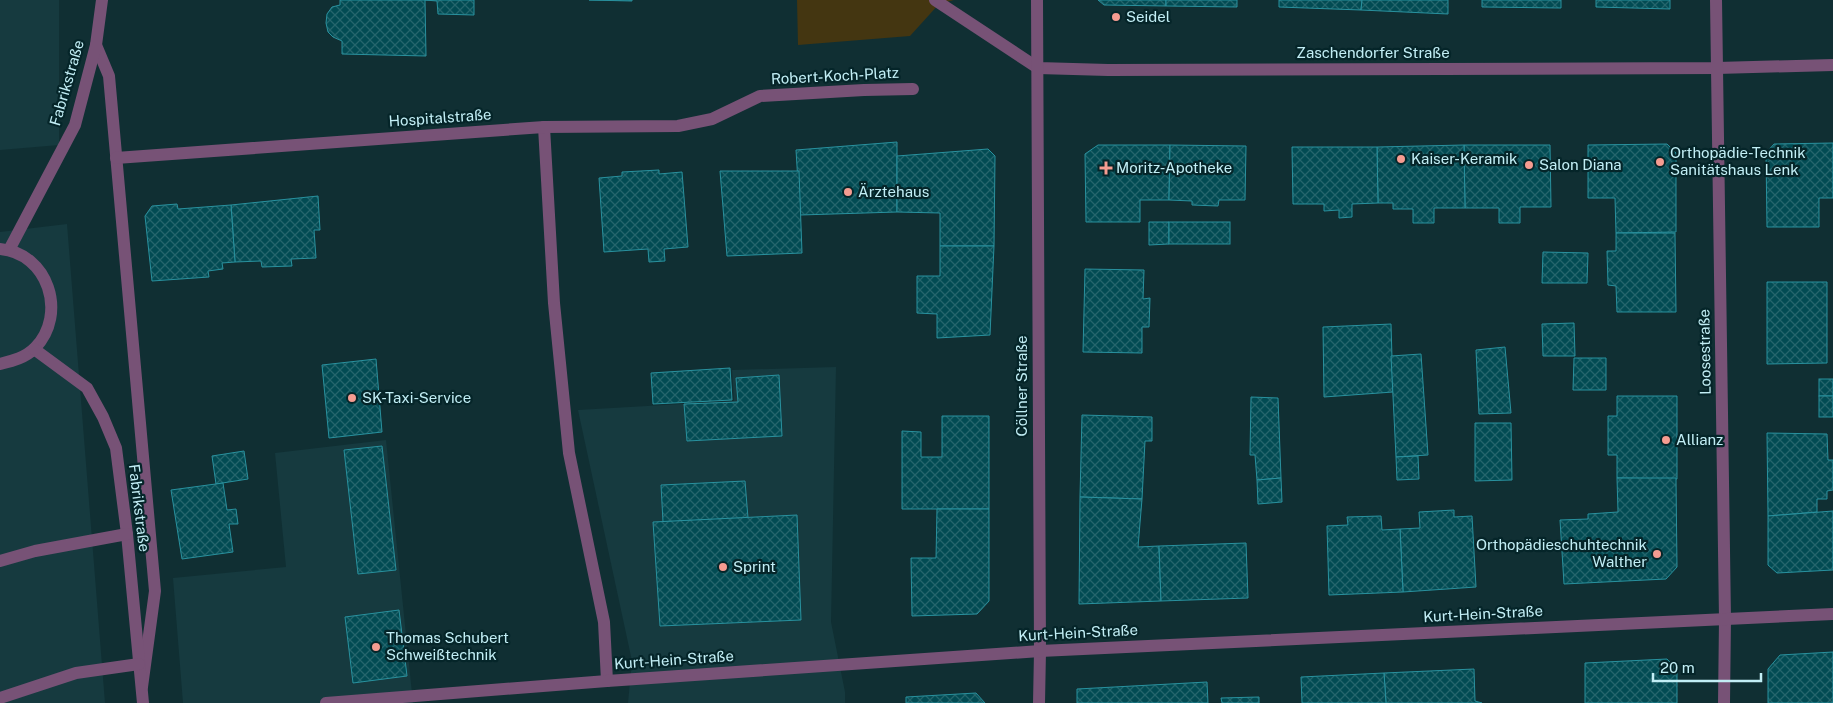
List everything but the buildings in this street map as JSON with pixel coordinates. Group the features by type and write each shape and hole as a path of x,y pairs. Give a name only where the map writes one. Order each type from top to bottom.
{"street":[{"name":"Fabrikstraße","path":"5,249 75,125 96,45 102,0"},
{"path":"934,0 1038,68"},
{"path":"1037,0 1038,68"},
{"name":"Loosestraße","path":"1716,0 1725,620 1724,703"},
{"path":"96,45 109,76 155,591 142,687"},
{"name":"Zaschendorfer Straße","path":"1038,68 1108,70 1717,68 1833,65"},
{"name":"Cöllner Straße","path":"1038,68 1039,703"},
{"name":"Robert-Koch-Platz","path":"760,96 912,89"},
{"name":"Hospitalstraße","path":"116,158 544,127 678,126 712,119 760,96"},
{"path":"544,127 554,303 569,453 604,622 606,681"},
{"path":"0,364 17,360 34,349 45,334 52,309 50,291 42,273 25,257 5,249"},
{"name":"Fabrikstraße","path":"34,349 87,388 103,417 116,448 127,534 143,703"},
{"path":"0,560 36,551 127,534"},
{"name":"Kurt-Hein-Straße","path":"326,703 606,681 1040,651 1833,614"},
{"path":"0,698 76,673 139,664"}],"shaded area":[{"path":"0,0 59,0 59,145 0,150"},
{"path":"797,0 954,0 939,4 910,36 798,45"},
{"path":"67,224 105,703 0,703 0,232"},
{"path":"836,367 831,622 845,692 845,703 628,703 632,661 578,410 734,401 732,370"},
{"path":"386,440 413,703 183,703 173,578 286,567 275,453"}],"place":[{"name":"Seidel","path":"1116,17"},
{"name":"Kaiser-Keramik","path":"1401,159"},
{"name":"Orthopädie-Technik Sanitätshaus Lenk","path":"1660,162"},
{"name":"Salon Diana","path":"1529,165"},
{"name":"Moritz-Apotheke","path":"1106,168"},
{"name":"Ärztehaus","path":"848,192"},
{"name":"SK-Taxi-Service","path":"352,398"},
{"name":"Allianz","path":"1666,440"},
{"name":"Orthopädieschuhtechnik Walther","path":"1657,554"},
{"name":"Sprint","path":"723,567"},
{"name":"Thomas Schubert Schweißtechnik","path":"376,647"}]}
